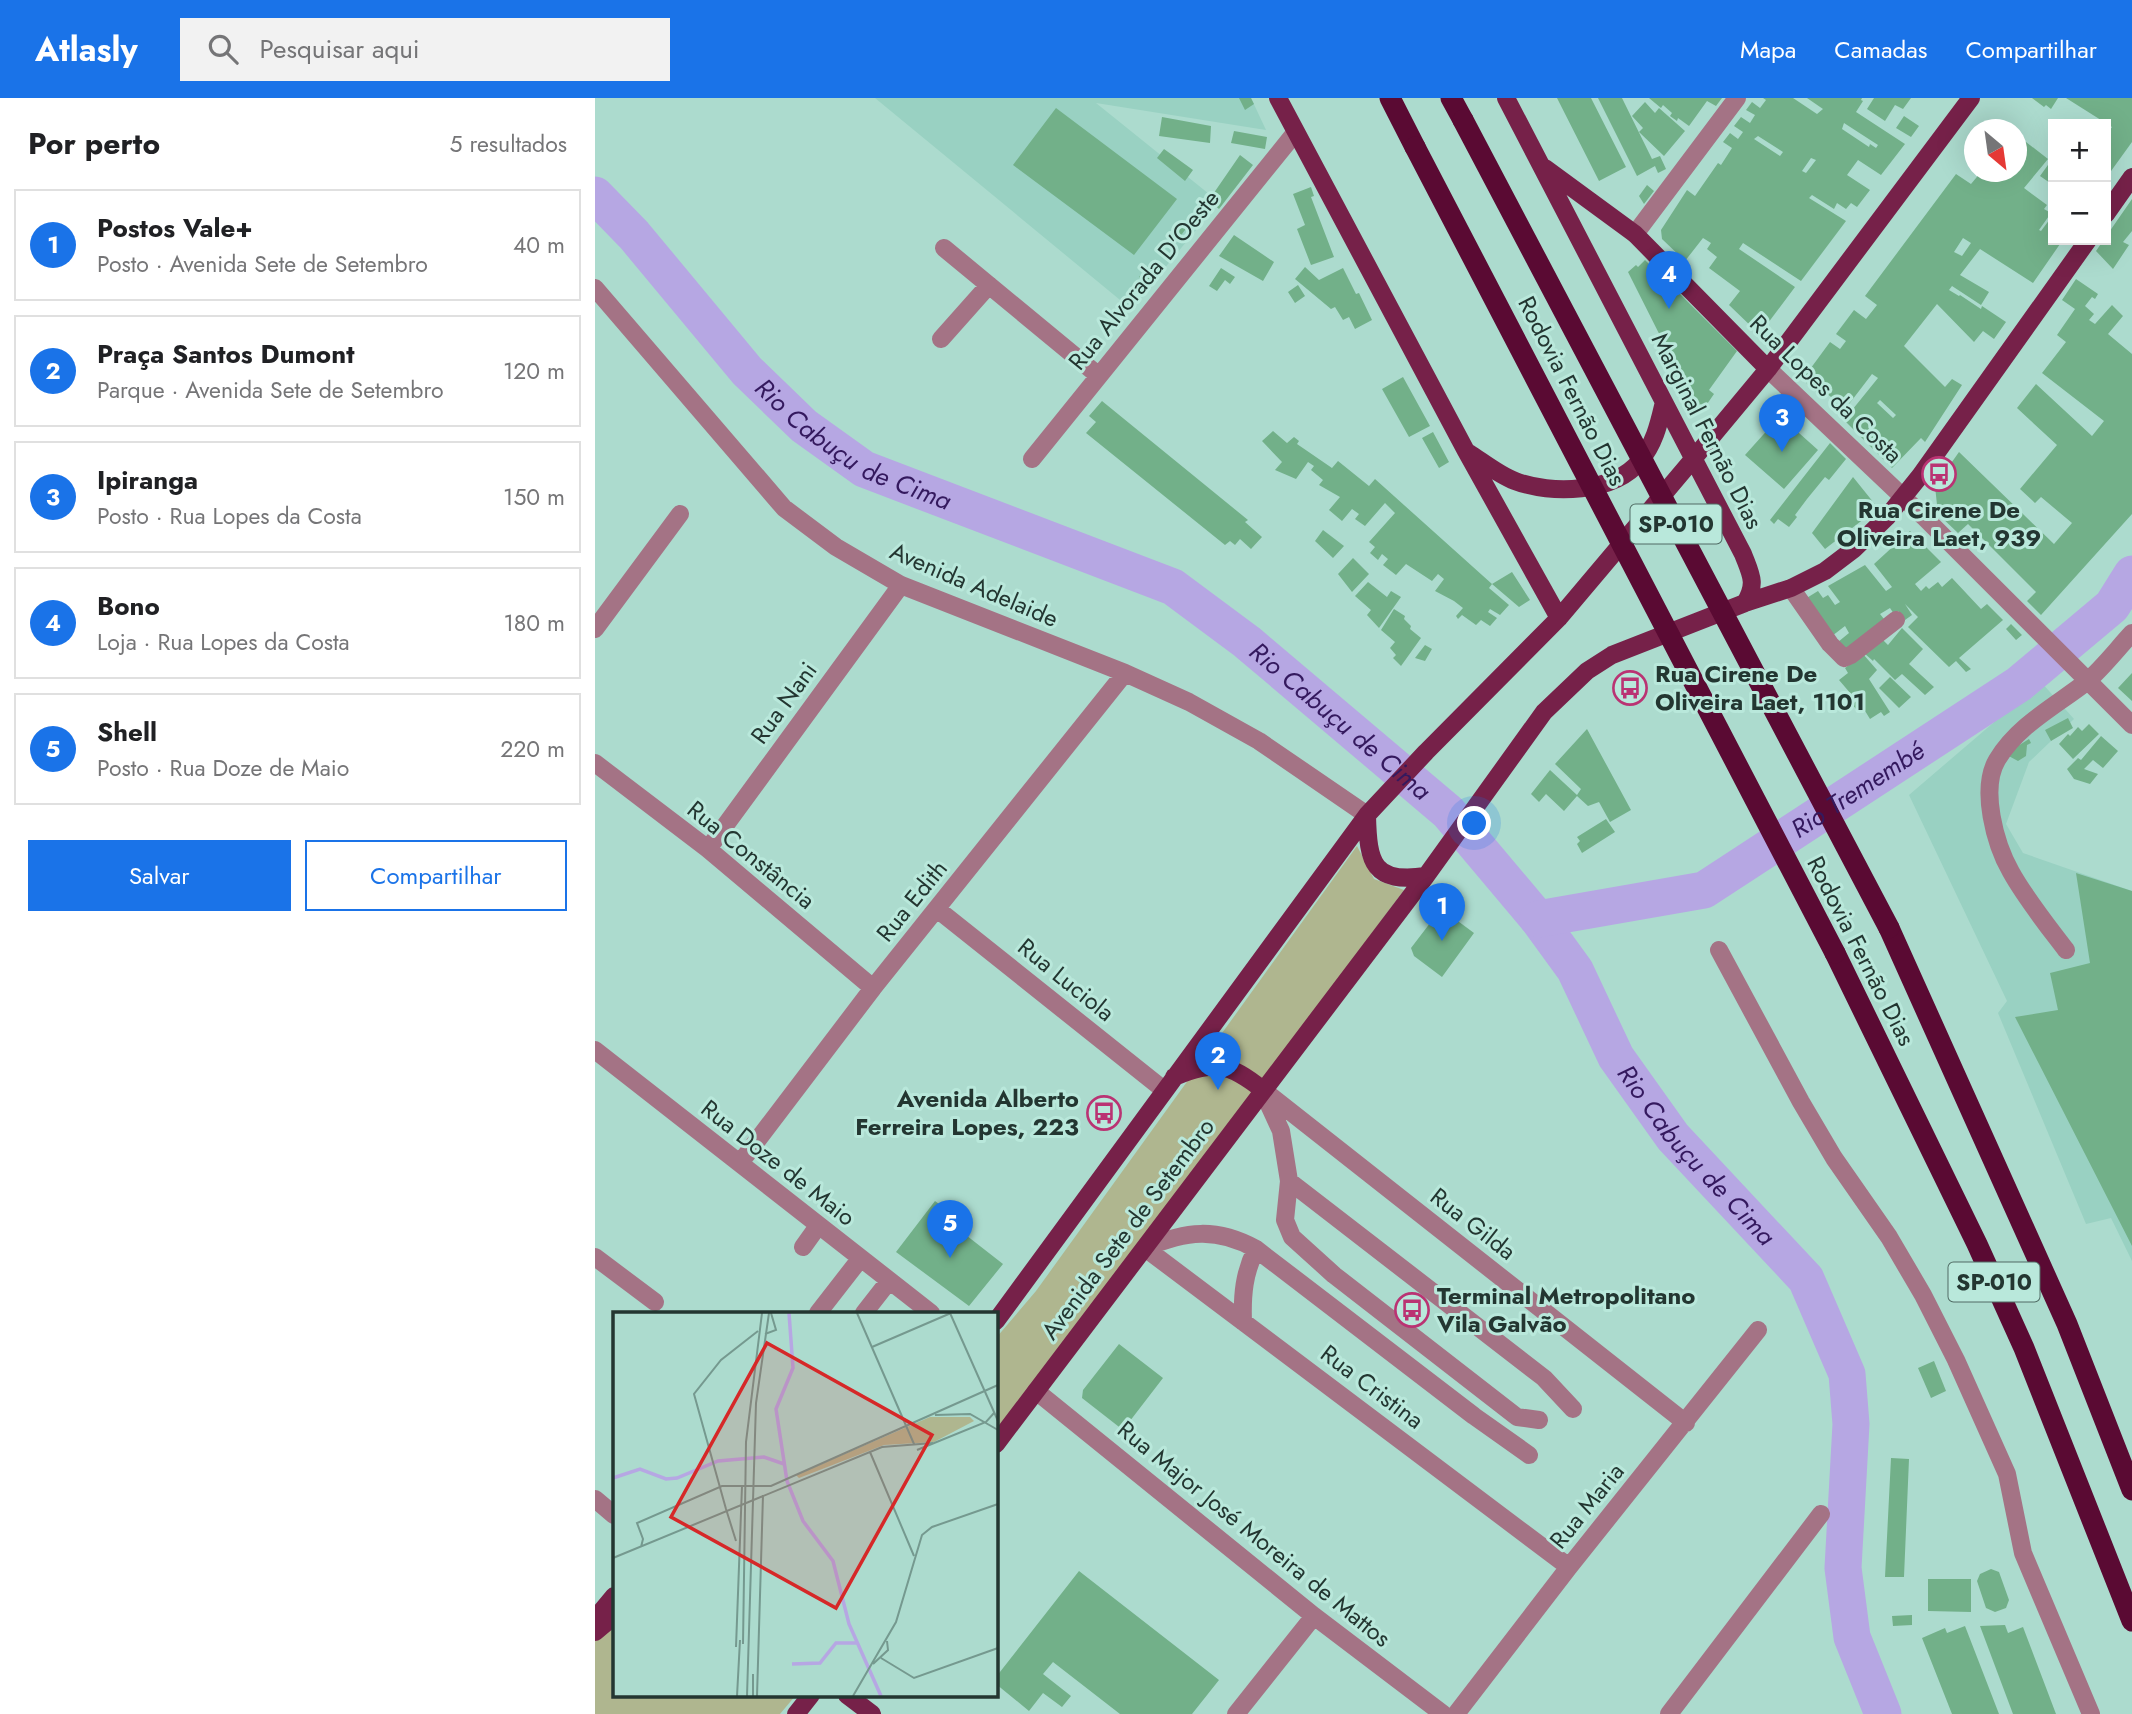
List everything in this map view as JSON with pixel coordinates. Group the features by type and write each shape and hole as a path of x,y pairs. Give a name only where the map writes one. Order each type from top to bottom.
{"highway":[{"path":"1375,98 1405,127"},
{"name":"Rodovia Fernão Dias","path":"1390,98 1835,953 1977,1244 2024,1348 2132,1621"},
{"name":"Rodovia Fernão Dias","path":"1451,98 1889,928 2067,1324 2132,1490"}],"main road":[{"path":"1278,98 1466,451 1559,618"},
{"name":"Marginal Fernão Dias","path":"1506,98 1743,554 1753,590 1745,603"},
{"path":"997,1320 1372,810 1559,618 1694,458 1768,369 1971,98"},
{"name":"Rua Lopes da Costa","path":"1541,165 1636,234 1768,369"},
{"path":"2111,207 2132,177"},
{"name":"Avenida Sete de Setembro","path":"997,1443 1438,860 1544,712 1587,671 1612,655 1791,588 1825,570 1854,549 1904,497 2084,245"},
{"path":"1466,451 1514,481 1567,489 1588,488 1616,479 1639,462 1657,433 1664,402"},
{"path":"1372,810 1369,848 1375,864 1393,878 1426,876"},
{"path":"1169,1084 1199,1067 1213,1065 1244,1076 1262,1090"},
{"path":"595,1619 613,1597"},
{"path":"595,1632 613,1617"},
{"path":"796,1714 810,1696"},
{"path":"848,1696 872,1714"}],"street":[{"path":"1636,234 1737,98"},
{"name":"Rua Alvorada D'Oeste","path":"1032,459 1295,133"},
{"path":"944,248 1099,376"},
{"path":"941,339 989,285"},
{"name":"Avenida Adelaide","path":"595,288 784,508 836,547 901,585 1125,673 1189,702 1372,810"},
{"name":"Rua Lopes da Costa","path":"1768,369 1904,497 2132,725"},
{"path":"595,629 680,514"},
{"name":"Rua Nani","path":"708,849 901,585"},
{"path":"1791,588 1829,645 1844,658 1896,620"},
{"path":"2066,950 2010,871 2002,852 1990,811 1989,785 1992,770 2007,747 2036,717 2087,681 2132,633"},
{"name":"Rua Edith","path":"740,1163 873,988 1125,673"},
{"name":"Rua Constância","path":"595,763 708,849 873,988"},
{"name":"Rua Luciola","path":"937,909 1169,1084"},
{"path":"1719,950 1801,1102 1834,1158 1889,1237 1923,1295 1956,1360 2007,1474 2023,1553 2091,1714"},
{"name":"Rua Doze de Maio","path":"595,1050 930,1312"},
{"path":"1262,1090 1281,1131 1289,1181 1285,1220 1292,1237 1334,1275 1517,1417 1539,1420"},
{"name":"Rua Gilda","path":"1262,1090 1686,1423"},
{"path":"1289,1181 1544,1378 1573,1409"},
{"path":"803,1247 818,1226"},
{"path":"1145,1248 1171,1237 1215,1233 1237,1239 1256,1249 1473,1416 1529,1455"},
{"name":"Rua Cristina","path":"1145,1248 1569,1567"},
{"path":"1243,1322 1244,1283 1256,1249"},
{"path":"595,1257 655,1302"},
{"path":"819,1312 860,1259"},
{"path":"865,1312 889,1281"},
{"name":"Rua Maria","path":"1456,1714 1758,1330"},
{"name":"Rua Major José Moreira de Mattos","path":"1036,1391 1314,1616 1443,1714"},
{"path":"595,1499 613,1514"},
{"path":"1669,1714 1821,1514"},
{"path":"1236,1714 1314,1616"}],"shaded area":[{"path":"875,98 1251,98 1266,130 1096,103 1219,202 1131,309"},
{"path":"2041,682 2074,719 2029,762 2006,824 2023,853 2132,891 2132,1261 2111,1218 2086,1224 1998,1013 2007,1001 1909,795"},
{"path":"1357,846 1374,879 1404,890 997,1436 997,1337 1036,1291"},
{"path":"613,1629 613,1696 795,1696 780,1714 595,1714 595,1640"}],"building":[{"path":"1239,98 1251,98 1254,104 1245,110"},
{"path":"1557,98 1591,98 1626,167 1599,181"},
{"path":"1598,98 1622,98 1652,159 1660,156 1666,169 1658,173 1655,166 1637,176"},
{"path":"1649,98 1722,98 1716,106 1707,101 1689,126 1678,118 1677,121 1663,105 1661,108"},
{"path":"1763,98 1793,98 1817,114 1823,109 1807,98 1862,98 1863,101 1856,112 1905,144 1881,175 1858,160 1847,175 1870,190 1857,207 1851,203 1846,209 1837,203 1834,209 1812,195 1809,198 1846,221 1801,281 1743,243 1739,249 1795,287 1765,327 1755,330 1729,305 1740,291 1709,268 1717,257 1707,249 1711,243 1703,238 1685,261 1662,239 1661,230 1687,190 1695,196 1718,163 1721,165 1732,148 1723,142 1730,133 1738,139 1743,132 1734,126 1741,117 1750,123 1755,115 1746,110 1752,102 1760,108 1766,100","holes":["1844,123 1878,145 1876,148 1870,144 1869,147 1842,129","1758,136 1783,152 1780,156 1754,139","1811,158 1816,160 1806,173 1802,171"]},
{"path":"1874,98 1911,98 1903,109 1895,105 1885,121 1867,109"},
{"path":"2032,98 2058,98 2051,109"},
{"path":"2066,98 2132,98 2132,142 2111,171 2111,119 2099,119"},
{"path":"1645,102 1655,113 1659,108 1685,131 1664,156 1639,132 1643,128 1632,116"},
{"path":"1056,108 1177,199 1134,255 1013,165"},
{"path":"1904,116 1919,126 1911,137 1896,128"},
{"path":"1162,117 1211,126 1210,143 1159,136"},
{"path":"1234,131 1267,137 1265,149 1231,143"},
{"path":"2027,143 2048,159 2024,188 2047,205 2044,209 2048,211 2048,217 2039,230 2048,222 2048,245 2059,245 2033,283 1980,249 1960,275 1989,292 1981,305 1952,286 1949,290 1981,309 1982,306 2006,322 1994,339 1983,331 1974,342 1937,304 1904,346 1945,387 1952,379 1962,385 1925,442 1921,438 1892,468 1844,420 1878,378 1872,374 1846,408 1823,391 1819,395 1807,384 1805,376 1830,342 1840,349 1846,341 1836,334 1854,310 1866,319 1877,305 1865,296 1956,174 1964,182 2027,182","holes":["1963,238 1971,243 1962,256 1954,252","1880,400 1896,415 1893,418 1877,403"]},
{"path":"1164,149 1193,170 1185,181 1157,158"},
{"path":"1240,155 1253,165 1219,209 1209,200"},
{"path":"2048,165 2048,182 2040,176"},
{"path":"1647,185 1654,191 1644,204 1639,196"},
{"path":"1311,187 1314,196 1311,197 1334,257 1311,265 1297,229 1305,225 1293,194"},
{"path":"2132,199 2132,231 2123,242 2129,245 2113,269 2096,251 2100,245 2111,245 2111,229"},
{"path":"1181,221 1188,226 1176,242 1169,237"},
{"path":"1234,235 1274,262 1263,281 1219,256"},
{"path":"1645,260 1663,278 1655,286 1657,288 1666,280 1737,351 1709,390 1714,394 1705,407 1700,404 1697,409 1628,272"},
{"path":"1147,266 1157,273 1149,284 1139,277"},
{"path":"1305,267 1319,280 1343,268 1372,320 1355,329 1349,317 1343,320 1335,307 1331,309 1295,279"},
{"path":"1221,268 1235,277 1230,284 1225,280 1217,291 1209,286"},
{"path":"2076,279 2098,294 2085,306 2094,314 2089,320 2095,324 2112,305 2123,316 2108,334 2132,354 2132,514 2041,615 2027,601 2036,592 1968,524 1958,533 1938,514 1935,486 1959,452 2054,544 2072,523 2041,497 2035,503 2020,489 2057,445 2017,408 2036,384 2092,436 2104,421 2042,373 2066,342 2057,335 2075,309 2062,300"},
{"path":"1298,285 1305,296 1295,303 1288,292"},
{"path":"1403,377 1430,426 1409,437 1382,389"},
{"path":"1102,401 1248,520 1245,522 1262,537 1251,549 1240,539 1235,545 1230,541 1225,545 1086,433 1096,422 1089,416"},
{"path":"1780,416 1818,450 1784,489 1745,455"},
{"path":"1273,431 1287,443 1294,437 1299,441 1297,444 1332,468 1338,461 1369,486 1375,479 1492,584 1489,588 1509,605 1500,615 1490,609 1488,612 1497,618 1490,626 1481,620 1476,625 1462,615 1458,619 1456,616 1463,608 1435,591 1444,579 1438,574 1432,581 1406,564 1396,575 1383,565 1388,559 1382,554 1378,560 1370,553 1375,547 1369,542 1395,513 1385,503 1365,526 1355,519 1359,514 1352,509 1342,521 1329,510 1340,497 1319,485 1323,480 1311,470 1314,466 1308,462 1296,479 1275,470 1282,462 1262,441"},
{"path":"1433,432 1449,462 1439,468 1422,438"},
{"path":"1830,443 1846,459 1829,480 1825,477 1795,515 1797,517 1789,527 1778,519 1774,524 1770,520"},
{"path":"1853,477 1878,508 1825,549 1812,533"},
{"path":"1323,530 1344,546 1333,558 1315,541"},
{"path":"1910,531 1941,562 1915,584 1921,591 1938,582 1942,587 1952,578 1981,609 1987,604 2003,620 1959,658 1971,669 1966,672 1956,661 1949,667 1908,627 1918,617 1905,604 1912,615 1905,620 1898,611 1894,614 1890,608 1880,614 1884,619 1846,654 1838,642 1849,633 1845,626 1832,636 1805,599 1818,591 1823,598 1828,595 1835,605 1840,602 1828,586 1865,565 1886,591 1892,587 1874,564"},
{"path":"1353,558 1369,574 1352,592 1338,574"},
{"path":"1512,572 1530,600 1519,607 1492,584"},
{"path":"1368,582 1387,597 1391,591 1401,597 1379,628 1367,615 1371,610 1355,596"},
{"path":"1394,609 1405,616 1410,629 1421,638 1401,666 1393,658 1396,655 1390,648 1395,642 1381,630"},
{"path":"2011,624 2022,635 2016,640 2006,629"},
{"path":"1902,628 1923,649 1909,664 1934,687 1925,695 1902,674 1895,680 1864,653 1882,639 1888,645"},
{"path":"1425,645 1432,649 1425,661 1415,658"},
{"path":"1863,654 1877,670 1869,679 1890,712 1884,716 1881,712 1870,719 1862,706 1856,709 1852,704 1857,701 1839,680 1848,673 1845,668"},
{"path":"2132,673 2132,701 2118,688"},
{"path":"1890,677 1911,697 1899,708 1879,688"},
{"path":"2068,718 2073,728 2051,741 2045,730"},
{"path":"2089,724 2099,734 2073,759 2059,744 2078,727 2082,731"},
{"path":"1587,729 1631,810 1610,822 1599,802 1588,806 1577,796 1564,811 1546,794 1539,802 1531,794 1550,770 1577,795 1581,789 1555,764"},
{"path":"2101,736 2118,751 2103,768 2093,760 2084,769 2098,774 2090,784 2074,779 2067,769 2078,758 2081,760"},
{"path":"2029,739 2031,743 2027,745 2026,756 2018,761 2005,754"},
{"path":"1606,819 1615,832 1582,853 1577,837"},
{"path":"2076,873 2132,891 2132,1246 2015,1017 2058,1010 2050,973 2090,963"},
{"path":"1447,913 1474,933 1442,977 1414,956 1411,948 1437,914"},
{"path":"935,1201 967,1225 962,1232 1003,1264 969,1306 896,1252"},
{"path":"1119,1344 1163,1378 1123,1430 1082,1398 1083,1390"},
{"path":"1934,1361 1946,1391 1931,1398 1918,1368"},
{"path":"1891,1458 1909,1459 1904,1577 1885,1577"},
{"path":"1991,1569 1999,1572 2009,1600 2006,1608 1995,1612 1986,1608 1977,1581 1980,1574"},
{"path":"1079,1571 1219,1680 1192,1714 1120,1714 1053,1662 1043,1674 1071,1696 1062,1707 1043,1693 1029,1711 997,1685 997,1676"},
{"path":"1928,1579 1971,1579 1971,1612 1928,1611"},
{"path":"1912,1615 1912,1625 1893,1626 1892,1616"},
{"path":"2005,1625 2008,1633 2023,1627 2056,1714 2013,1714 1980,1626"},
{"path":"1965,1626 1999,1714 1952,1714 1922,1638 1945,1628 1947,1633"}],"waterway":[{"name":"Rio Cabuçu de Cima","path":"595,195 634,235 747,371 804,426 864,469 1173,587 1247,642 1448,812 1538,919 1575,970 1616,1057 1673,1137 1806,1279 1847,1374 1851,1424 1843,1568 1852,1637 1883,1714"},
{"name":"Rio Tremembé","path":"1538,919 1704,890 2019,684 2112,606 2132,574"}],"place":[{"name":"Bono","path":"1669,309"},
{"name":"Ipiranga","path":"1782,452"},
{"name":"Rua Cirene De Oliveira Laet, 939","path":"1939,474"},
{"name":"Rua Cirene De Oliveira Laet, 1101","path":"1630,688"},
{"name":"Postos Vale+","path":"1442,941"},
{"name":"Praça Santos Dumont","path":"1218,1090"},
{"name":"Avenida Alberto Ferreira Lopes, 223","path":"1104,1113"},
{"name":"Shell","path":"950,1258"},
{"name":"Terminal Metropolitano Vila Galvão","path":"1412,1310"}]}
